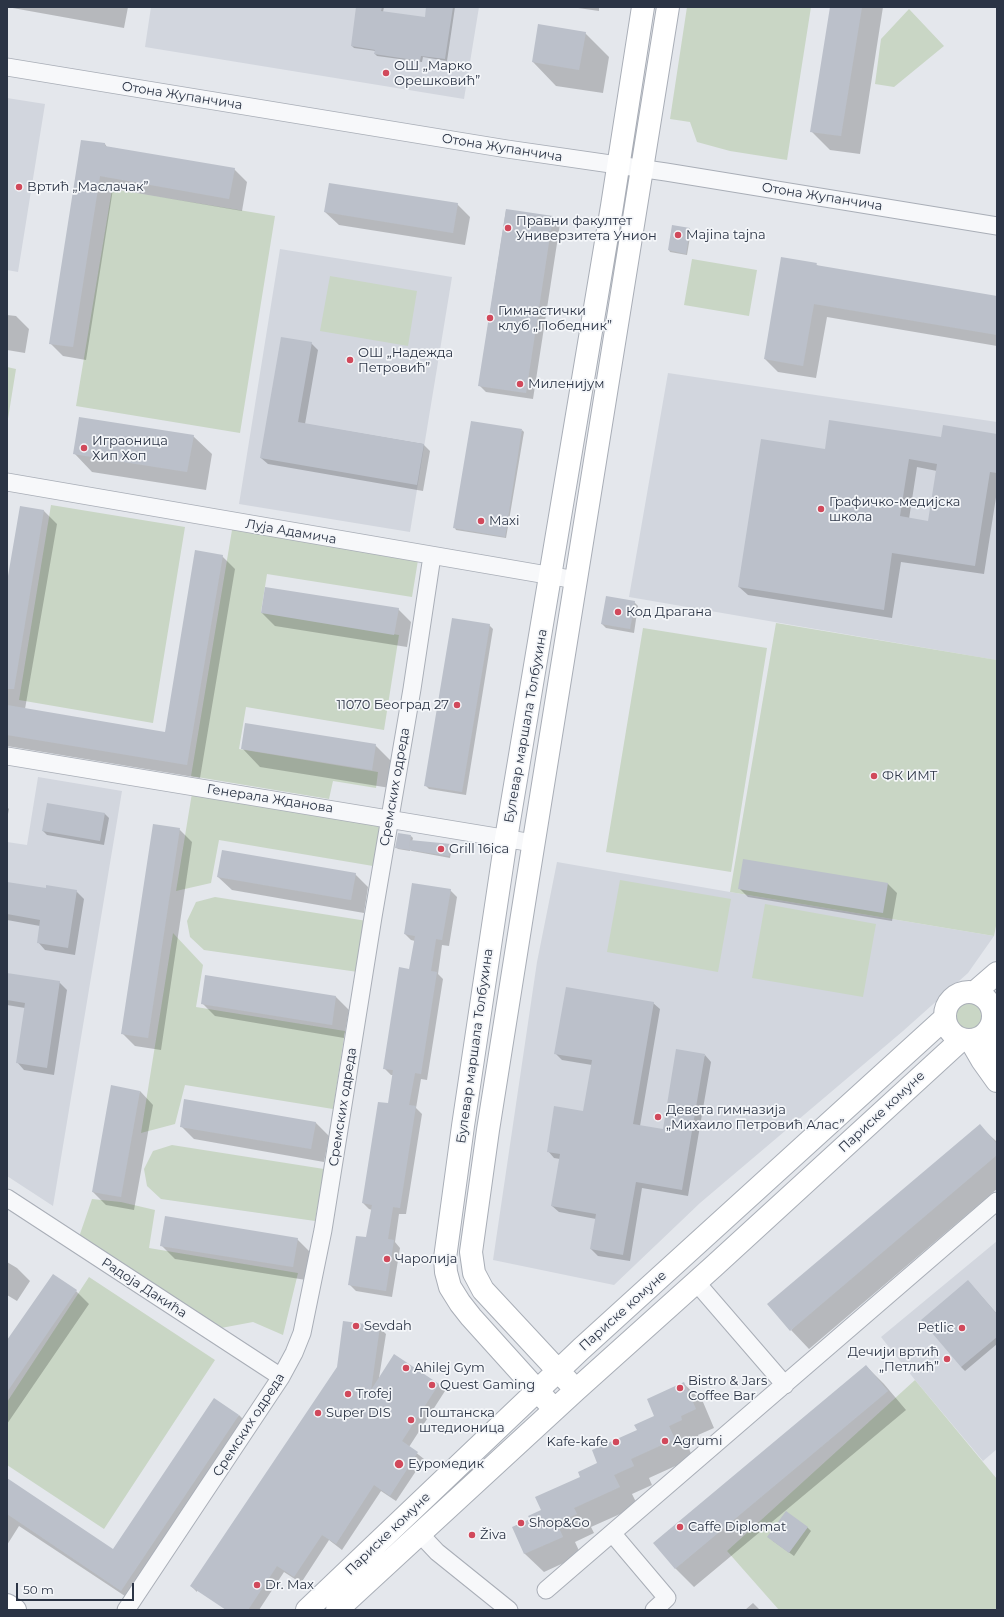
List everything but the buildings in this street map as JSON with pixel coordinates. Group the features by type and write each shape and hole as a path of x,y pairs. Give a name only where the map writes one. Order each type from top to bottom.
{"street":[{"name":"Булевар маршала Толбухина","path":"554,1409 471,1318 460,1303 450,1287 445,1258 464,1118 506,839 552,576 619,165 643,7"},
{"name":"Булевар маршала Толбухина","path":"576,1390 483,1290 474,1273 471,1252 488,1130 533,843 668,7"},
{"name":"Отона Жупанчича","path":"7,67 507,149 747,184 997,226"},
{"name":"Луја Адамича","path":"7,482 576,580"},
{"name":"Сремских одреда","path":"126,1610 281,1377 291,1359 302,1333 315,1274 432,556"},
{"name":"Генерала Жданова","path":"7,756 533,843"},
{"path":"997,973 975,992 960,994 953,998 948,1004 944,1019 950,1032 966,1040 997,1080"},
{"path":"975,992 986,999 993,1015 991,1041 997,1053"},
{"path":"966,1040 979,1039 993,1015"},
{"name":"Париске комуне","path":"307,1610 559,1370 944,1019"},
{"name":"Париске комуне","path":"337,1610 554,1409 966,1040"},
{"name":"Радоја Дакића","path":"7,1198 281,1377"},
{"path":"546,1590 997,1201"},
{"path":"696,1282 785,1385"},
{"path":"612,1533 667,1598 654,1610"},
{"path":"420,1534 437,1552 509,1610"},
{"path":"7,1605 15,1610"}],"shaded area":[{"name":"ОШ „Марко Орешковић”","path":"151,7 479,7 464,99 145,47"},
{"name":"Вртић „Маслачак”","path":"7,98 45,104 18,272 7,270"},
{"name":"ОШ „Надежда Петровић”","path":"280,249 452,277 410,532 239,504"},
{"name":"Графичко-медијска школа","path":"668,373 997,422 996,660 629,597"},
{"path":"38,777 122,791 53,1206 7,1176 7,842 27,845"},
{"name":"Девета гимназија „Михаило Петровић Алас”","path":"557,862 994,936 968,973 903,1031 700,1203 614,1285 493,1260 537,962"},
{"name":"Дечији вртић „Петлић”","path":"997,1241 997,1449 983,1461 881,1337"}],"green space":[{"path":"687,7 811,7 787,160 730,151 697,142 690,122 670,119"},
{"path":"909,9 944,46 894,87 875,84 881,39"},
{"path":"112,189 275,216 240,433 76,406"},
{"path":"692,259 757,270 749,316 684,305"},
{"path":"330,276 417,291 408,346 320,331"},
{"path":"7,367 16,369 7,425"},
{"path":"51,505 185,527 153,723 19,700"},
{"path":"233,524 419,554 412,597 267,574 261,612 399,635 384,730 246,707 239,749 378,772 376,788 333,781 329,799 191,776"},
{"name":"ФК ИМТ","path":"776,623 997,660 997,921 994,936 730,892"},
{"path":"643,628 767,648 731,872 606,852"},
{"path":"192,793 380,824 373,866 219,840 211,883 176,891"},
{"path":"620,880 731,899 718,972 607,952"},
{"path":"215,897 367,921 358,972 204,950 190,937 187,921 196,902"},
{"path":"765,904 876,924 863,997 752,978"},
{"path":"173,933 203,965 196,1007 345,1031 333,1109 185,1085 175,1124 141,1133"},
{"path":"970,996 980,999 986,1005 989,1015 986,1025 980,1031 970,1034 960,1031 954,1025 951,1015 954,1005 960,999"},
{"path":"172,1145 324,1169 315,1221 161,1199 147,1186 144,1169 153,1151"},
{"path":"92,1199 121,1202 155,1210 149,1248 298,1273 283,1335 253,1322 221,1328 79,1237"},
{"path":"89,1277 215,1360 104,1529 7,1465 7,1402"},
{"path":"915,1380 997,1479 997,1610 779,1610 727,1551"}],"place":[{"name":"ОШ „Марко Орешковић”","path":"386,73"},
{"name":"Вртић „Маслачак”","path":"19,187"},
{"name":"Правни факултет Универзитета Унион","path":"508,228"},
{"name":"Majina tajna","path":"678,235"},
{"name":"Гимнастички клуб „Победник”","path":"490,318"},
{"name":"ОШ „Надежда Петровић”","path":"350,360"},
{"name":"Миленијум","path":"520,384"},
{"name":"Играоница Хип Хоп","path":"84,448"},
{"name":"Графичко-медијска школа","path":"821,509"},
{"name":"Maxi","path":"481,521"},
{"name":"Код Драгана","path":"618,612"},
{"name":"11070 Београд 27","path":"457,705"},
{"name":"ФК ИМТ","path":"874,776"},
{"name":"Grill 16ica","path":"441,849"},
{"name":"Девета гимназија „Михаило Петровић Алас”","path":"658,1117"},
{"name":"Чаролија","path":"387,1259"},
{"name":"Sevdah","path":"356,1326"},
{"name":"Petlic","path":"962,1328"},
{"name":"Дечији вртић „Петлић”","path":"947,1359"},
{"name":"Ahilej Gym","path":"406,1368"},
{"name":"Quest Gaming","path":"432,1385"},
{"name":"Bistro & Jars Coffee Bar","path":"680,1388"},
{"name":"Trofej","path":"348,1394"},
{"name":"Super DIS","path":"318,1413"},
{"name":"Поштанска штедионица","path":"411,1420"},
{"name":"Agrumi","path":"665,1441"},
{"name":"Kafe-kafe","path":"616,1442"},
{"name":"Еуромедик","path":"399,1464"},
{"name":"Shop&Go","path":"521,1523"},
{"name":"Caffe Diplomat","path":"680,1527"},
{"name":"Živa","path":"472,1535"},
{"name":"Dr. Max","path":"257,1585"}]}
